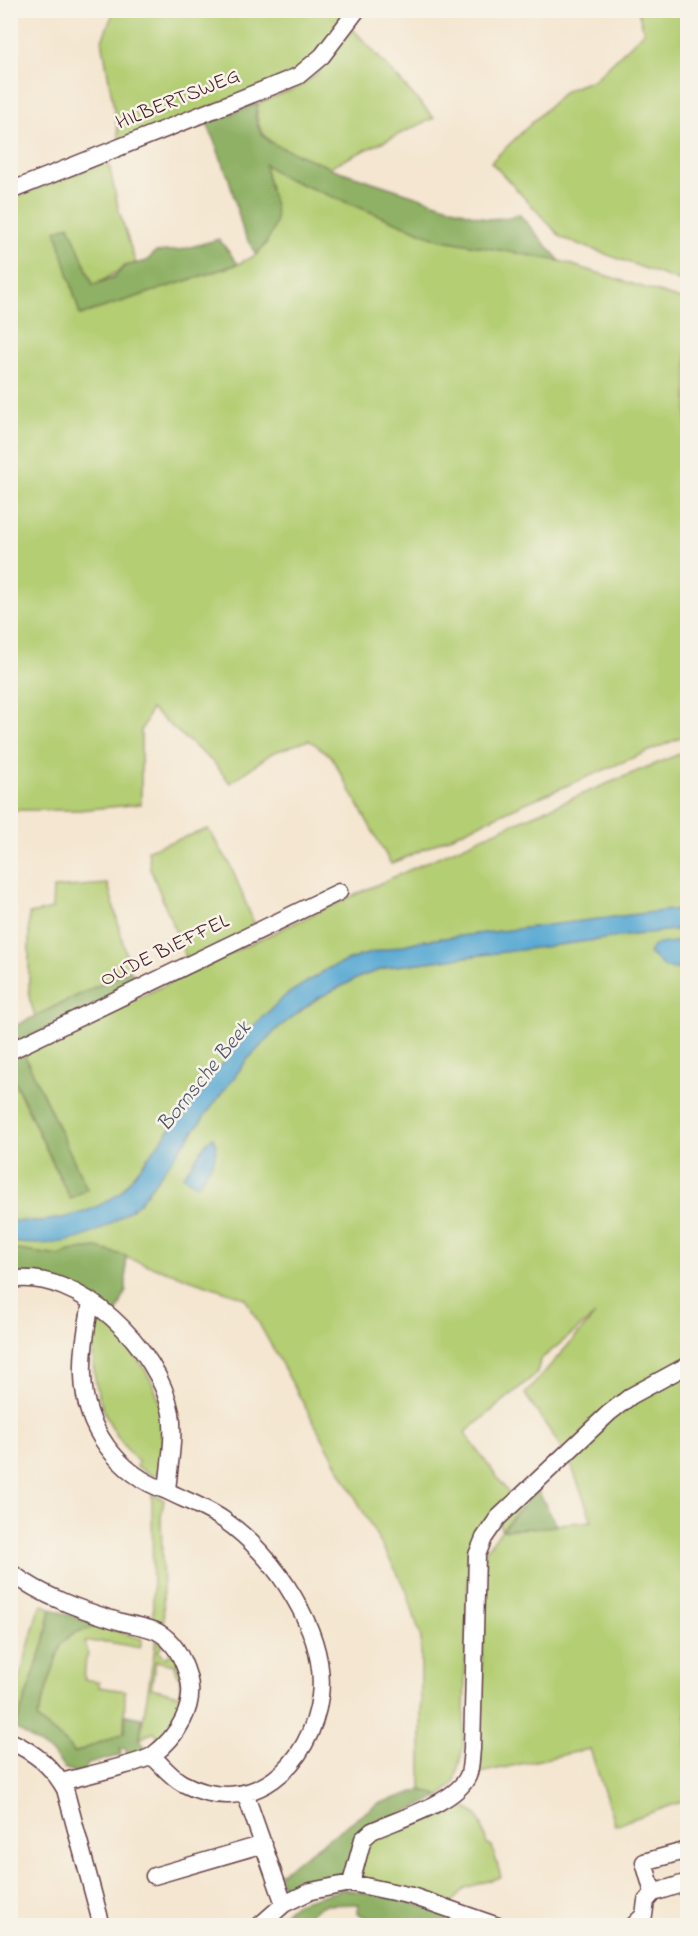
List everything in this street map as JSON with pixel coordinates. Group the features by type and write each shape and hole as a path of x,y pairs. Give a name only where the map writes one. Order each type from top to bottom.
{"street":[{"name":"HILBERTSWEG","path":"10,191 298,76 322,56 346,18 357,10"},
{"name":"OUDE BIEFFEL","path":"10,1051 339,892"},
{"path":"10,1280 20,1278 63,1287 90,1302 143,1349 160,1379 171,1414 167,1491"},
{"path":"90,1302 82,1378 96,1428 113,1457 137,1478 223,1519 268,1561 289,1589 302,1613 317,1654 320,1695 308,1742 285,1772 262,1787 245,1793 228,1795 212,1792 181,1783 152,1756"},
{"path":"351,1883 363,1839 372,1831 444,1800 461,1786 468,1776 472,1749 477,1555 484,1538 498,1518 609,1413 631,1396 687,1365"},
{"path":"10,1572 50,1597 82,1610 157,1631 171,1643 184,1660 190,1682 190,1700 176,1731 152,1756 61,1782"},
{"path":"10,1741 39,1758 61,1782 68,1798 102,1926"},
{"path":"245,1793 284,1904"},
{"path":"154,1876 264,1844"},
{"path":"653,1893 644,1862 687,1850"},
{"path":"633,1926 644,1915 646,1902 653,1893 687,1882"},
{"path":"259,1926 284,1904 311,1891 351,1883 412,1896 498,1926"}],"green space":[{"path":"114,11 339,11 341,26 306,68 120,144 102,40"},
{"path":"638,11 687,11 687,284 562,238 491,162 565,91 595,79 644,32"},
{"path":"353,29 434,118 329,167 290,153 268,139 261,130 257,118 258,103 299,87 316,74"},
{"path":"258,103 255,116 259,130 269,142 336,170 486,219 506,218 519,214 560,261 438,239 281,176 265,164 276,220 267,242 256,255 243,231 229,179 207,123"},
{"path":"108,161 119,211 136,264 93,285 69,226 80,315 238,264 256,255 267,243 264,163 281,176 438,239 560,261 687,301 687,735 523,804 391,864 331,756 309,740 272,753 230,783 214,763 151,709 141,731 141,804 79,810 11,810 11,199"},
{"path":"69,225 93,285 114,277 125,266 147,261 155,252 180,250 219,239 238,264 80,315 56,231"},
{"path":"687,751 687,908 420,941 360,956 329,968 286,995 246,1033 120,1193 94,1208 68,1217 41,1221 11,1221 10,1073 70,1199 87,1189 24,1054 436,858"},
{"path":"208,829 230,864 256,928 187,960 150,868 148,850"},
{"path":"108,884 130,970 35,1016 29,997 29,914 52,909 53,888"},
{"path":"687,928 687,940 665,944 684,972 688,971 687,1800 615,1825 590,1749 479,1773 485,1551 502,1530 495,1516 484,1522 469,1545 463,1748 454,1783 441,1796 421,1790 421,1638 406,1589 245,1298 98,1248 69,1251 60,1256 11,1249 10,1242 48,1243 80,1238 124,1215 139,1203 247,1060 278,1028 318,998 362,976 389,967","holes":["213,1138 214,1160 199,1183 183,1176 207,1142","595,1315 525,1394 569,1459 592,1521 502,1529 520,1509 465,1433 537,1373 540,1360"]},
{"path":"130,970 138,983 11,1046 11,1028"},
{"path":"24,1054 87,1189 70,1199 11,1073 11,1060"},
{"path":"98,1248 126,1256 126,1291 117,1312 11,1276 10,1249 60,1256 69,1251"},
{"path":"101,1322 107,1322 136,1357 147,1373 161,1407 165,1448 163,1472 153,1476 136,1466 139,1463 118,1437 103,1408 95,1377 93,1343 89,1339 92,1331"},
{"path":"537,1489 557,1526 502,1530"},
{"path":"152,1494 164,1500 161,1517 164,1628 153,1621"},
{"path":"42,1604 51,1609 44,1644 15,1728 11,1725 11,1698 22,1671 37,1614"},
{"path":"51,1609 98,1625 72,1634 61,1644 37,1719 63,1740 74,1753 124,1733 126,1715 142,1718 140,1739 146,1749 128,1757 125,1748 120,1749 121,1755 88,1764 85,1770 75,1772 64,1768 53,1754 15,1728 44,1644"},
{"path":"98,1625 142,1639 140,1648 108,1642 85,1642 88,1655 84,1679 99,1682 99,1687 125,1691 124,1733 74,1753 63,1740 37,1719 61,1644 72,1634"},
{"path":"156,1641 165,1643 158,1651 166,1658 173,1651 179,1661 174,1665 156,1661 151,1688 180,1695 180,1680 175,1667 180,1663 184,1675 184,1695 178,1714 160,1740 154,1731 140,1739"},
{"path":"421,1790 441,1796 371,1828 348,1880 287,1899 279,1874 377,1804"},
{"path":"449,1805 467,1809 477,1816 487,1845 492,1846 501,1877 465,1888 452,1903 356,1877 364,1850 379,1833"},
{"path":"344,1889 399,1899 487,1925 392,1925 357,1914 359,1904 323,1905 292,1925 268,1926 296,1903"}],"water":[{"path":"687,908 687,928 389,967 362,976 318,998 278,1028 247,1060 139,1203 124,1215 95,1232 64,1242 30,1244 11,1242 11,1221 41,1221 68,1217 94,1208 120,1193 246,1033 286,995 329,968 360,956 420,941"},
{"path":"687,940 687,971 664,967 649,953 654,945"},
{"path":"213,1137 217,1145 214,1160 196,1185 183,1176"}],"water label":[{"name":"Bornsche Beek","path":"205,1077"}]}
